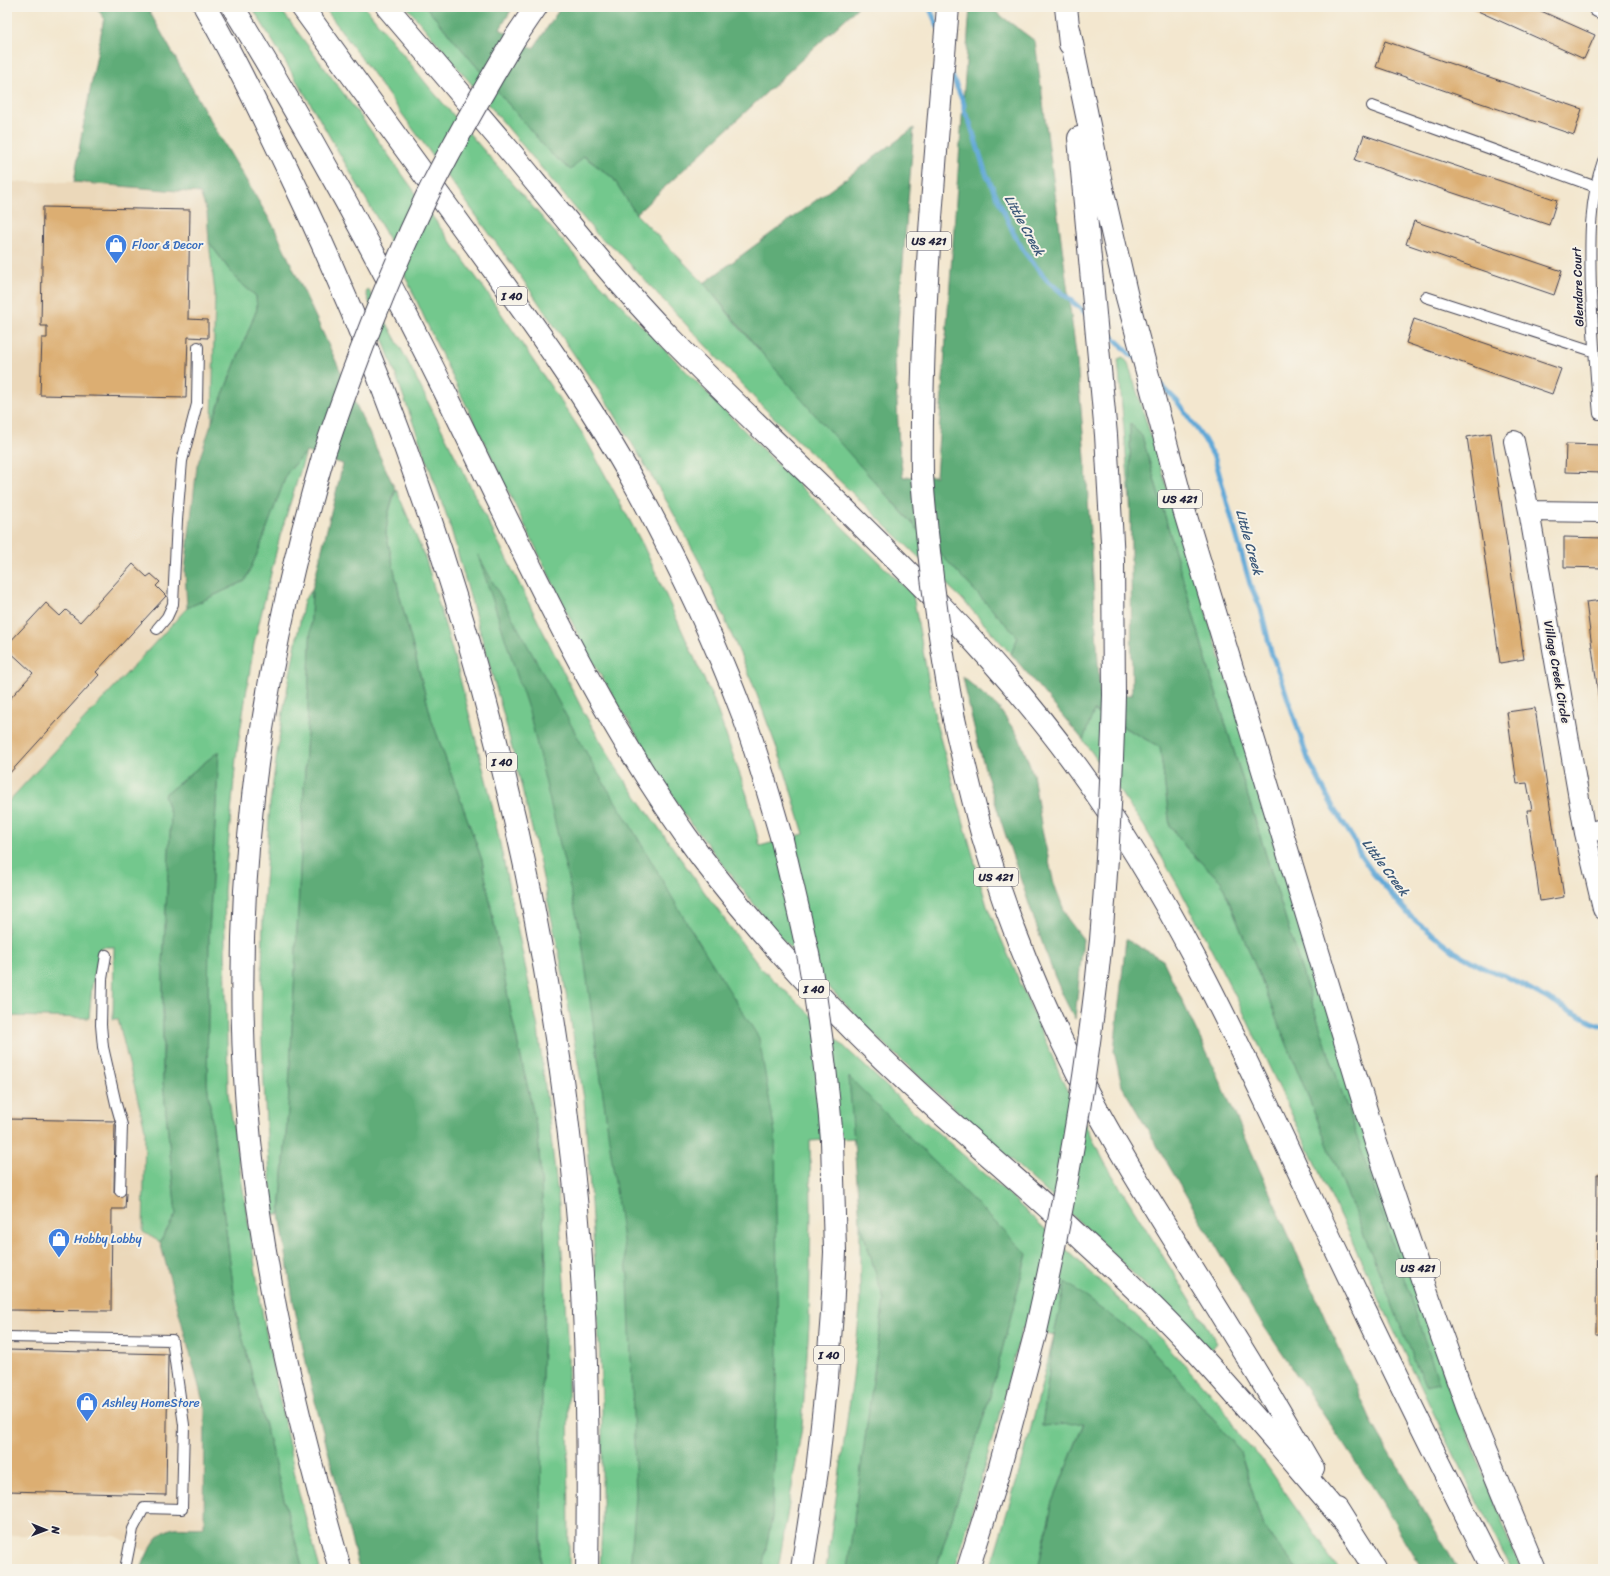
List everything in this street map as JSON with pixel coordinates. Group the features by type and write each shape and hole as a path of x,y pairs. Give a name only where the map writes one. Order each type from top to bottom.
{"highway":[{"name":"I 40","path":"205,7 232,55 314,224 352,310 387,396 448,572 475,661 500,752 539,935 567,1119 577,1211 587,1399 587,1569"},
{"path":"233,7 268,65 360,228 447,396 542,592 590,683 633,757 675,821 743,910 823,1000 934,1107 1080,1237 1191,1345 1244,1404 1344,1521"},
{"name":"I 40","path":"302,7 537,330 598,422 638,489 668,545 720,659 745,722 764,778 782,840 809,959 821,1034 832,1140 835,1252 832,1313 818,1463 802,1569"},
{"path":"387,7 604,264 661,328 732,400 911,575 955,621 1037,715 1081,772 1113,817 1146,870 1207,980 1235,1036 1381,1347 1493,1569"},
{"path":"340,1569 298,1412 280,1328 268,1266 250,1143 245,1079 242,954 245,884 256,767 276,642 304,521 323,457 358,355 403,247 455,142 515,38 536,7"},
{"name":"US 421","path":"948,7 926,276 921,409 922,476 926,538 943,658 954,719 984,838 1003,897 1049,1013 1076,1071 1110,1135 1136,1180 1236,1338 1344,1521 1375,1569"},
{"name":"US 421","path":"1066,7 1069,29 1102,188 1127,297 1184,510 1376,1142 1468,1409 1534,1569"},
{"path":"968,1569 998,1474 1036,1331 1066,1193 1094,1003 1106,878 1114,695 1112,560 1106,435 1069,29"}],"street":[{"path":"1598,7 1603,10"},
{"name":"Village Creek Circle","path":"1514,441 1594,831 1603,909"},
{"path":"1529,511 1603,512"}],"lane":[{"path":"1372,106 1596,188"},
{"name":"Glendare Court","path":"1599,414 1593,351 1590,242 1592,209 1603,161"},
{"path":"1426,297 1593,351"},
{"path":"157,629 167,617 173,604 177,520 182,461 196,404 198,347"},
{"path":"106,955 102,978 101,1025 103,1047 122,1125 120,1192"},
{"path":"7,1337 172,1340 184,1425 182,1509 144,1508 132,1529 124,1569"}],"shaded area":[{"path":"7,182 74,182 200,193 207,212 215,293 212,422 197,466 185,570 187,608 7,803"},
{"path":"7,1016 118,1019 145,1129 143,1232 160,1242 205,1409 204,1528 170,1529 158,1537 148,1552 116,1536 7,1535"}],"green space":[{"path":"96,7 147,7 206,113 274,227 395,489 388,515 386,533 400,597 432,721 482,860 511,1013 538,1134 546,1263 542,1374 541,1569 359,1569 311,1386 293,1300 280,1214 288,1109 307,732 312,590 343,464 306,452 287,473 260,547 245,581 187,608 185,570 197,466 212,422 257,309 256,296 236,279 209,242 207,212 200,193 74,182 104,18"},
{"path":"252,7 279,7 364,121 486,291 583,434 643,545 714,701 747,795 760,846 804,834 782,762 751,679 701,565 670,507 612,410 521,277 324,7 365,7 429,87 591,274 778,465 913,595 936,723 987,906 1064,1084 1105,1163 1217,1343 1211,1350 1097,1238 885,1045 778,935 686,817 586,651 435,341 385,232 309,101"},
{"path":"407,7 426,7 550,153 583,156 613,178 636,214 704,283 738,326 896,506 1018,637 1011,654 962,599 761,405 615,248 600,238"},
{"path":"426,7 513,7 500,29 533,49 561,7 858,7 636,214 613,178 584,156 571,170 550,153"},
{"path":"970,7 989,7 1035,41 1077,361 1087,482 1100,694 1132,695 1130,423 1142,436 1211,677 1307,988 1439,1383 1425,1386 1221,881 1188,850 1170,826 1160,747 1094,711 1083,740 1011,654 1018,637 818,419 704,283 914,128 895,360 899,447 903,477 936,476"},
{"path":"209,242 236,279 256,296 257,309 212,422 215,293"},
{"path":"368,289 406,358 583,711 617,769 759,966 906,1105 1008,1194 1163,1341 1222,1406 1239,1435 1260,1456 1339,1569 1297,1569 1263,1527 1240,1451 1185,1386 1142,1339 1066,1283 1054,1336 1022,1328 1004,1398 955,1569 936,1569 990,1396 1027,1254 849,1078 855,1138 810,1141 811,1210 809,1326 802,1427 778,1569 600,1569 602,1525 602,1399 594,1248 584,1099 561,963 536,845 505,720 449,522 366,293"},
{"path":"1123,357 1128,363 1448,1385 1521,1569 1511,1569 1432,1410 1239,1003 1181,891 1144,826 1083,740 1093,711 1160,747 1170,826 1188,850 1221,881 1425,1385 1438,1383 1307,988 1211,677 1142,436 1130,424 1131,514 1118,359"},
{"path":"306,452 280,536 254,644 236,758 224,891 228,1093 263,1317 298,1490 320,1569 303,1569 237,1316 207,1083 209,932 219,751 164,795 171,816 163,964 163,1081 176,1214 160,1242 143,1232 145,1129 118,1019 113,1019 114,947 101,947 92,986 89,1018 7,1016 7,803 187,608 245,581 260,547 287,473"},
{"path":"396,489 426,560 457,667 490,795 538,1028 559,1205 564,1282 568,1356 569,1569 541,1569 542,1374 546,1263 538,1134 511,1013 482,860 432,721 400,597 386,533 388,515"},
{"path":"478,555 597,772 629,823 687,923 759,1038 775,1133 778,1356 772,1518 762,1569 630,1569 636,1497 628,1277 581,935 530,715"},
{"path":"312,590 307,732 288,1109 280,1214 273,1214 261,1026 263,915 270,803 283,712 304,600"},
{"path":"963,677 998,707 1019,737 1033,774 1042,830 1054,884 1067,918 1083,939 1075,1019 1067,1005 1048,960 1008,844 975,733"},
{"path":"219,751 209,932 207,1083 237,1316 303,1569 141,1569 155,1540 164,1532 173,1528 204,1527 205,1409 160,1242 176,1214 163,1081 163,964 171,816 164,795"},
{"path":"1126,939 1163,960 1222,1085 1371,1421 1458,1569 1422,1569 1381,1500 1257,1316 1122,1086 1114,1051"},
{"path":"849,1077 1027,1254 990,1396 936,1569 847,1569 884,1300 860,1222"},
{"path":"860,1222 884,1300 847,1569 826,1569 853,1378 860,1308"},
{"path":"1066,1282 1142,1339 1185,1386 1240,1451 1263,1527 1297,1569 1038,1569 1053,1501 1084,1423 1042,1426 1054,1335"},
{"path":"1054,1337 1042,1426 1084,1422 1053,1501 1038,1569 990,1569 1023,1459"}],"building":[{"path":"1469,7 1532,7 1595,35 1584,59"},
{"path":"1385,41 1582,109 1574,135 1376,67"},
{"path":"1364,135 1557,200 1549,225 1355,160"},
{"name":"Floor & Decor","path":"43,207 190,210 188,319 208,320 208,338 188,337 186,398 40,395 42,338 47,338 47,326 41,326"},
{"path":"1414,221 1562,271 1554,295 1406,244"},
{"path":"1414,319 1561,369 1552,394 1406,343"},
{"path":"1491,433 1524,659 1500,663 1467,437"},
{"path":"1566,444 1603,445 1603,473 1565,472"},
{"path":"1564,537 1603,538 1603,568 1564,567"},
{"path":"133,564 147,577 151,574 160,582 156,586 166,596 96,672 99,675 7,776 7,702 33,673 7,649 7,645 46,603 60,616 66,610 80,622"},
{"path":"1603,600 1603,723 1602,723 1586,602"},
{"path":"1535,708 1564,897 1540,901 1527,810 1532,810 1527,783 1517,784 1507,712"},
{"name":"Hobby Lobby","path":"7,1119 115,1121 114,1193 126,1193 125,1209 112,1209 111,1311 7,1310"},
{"path":"1597,1174 1603,1174 1603,1334 1596,1334"},
{"name":"Ashley HomeStore","path":"7,1350 168,1354 166,1495 7,1491"}],"waterway":[{"name":"Little Creek","path":"929,7 938,27"},
{"name":"Little Creek","path":"951,73 964,104 964,110 970,123 985,171 1015,236 1025,253 1047,280 1089,316"},
{"name":"Little Creek","path":"1103,327 1131,355 1137,358"},
{"name":"Little Creek","path":"1158,382 1177,401 1204,439 1215,459 1250,584 1261,609 1271,652 1308,759 1334,809 1354,840 1360,854 1373,873 1411,917 1455,952 1486,969 1504,975 1591,1022 1603,1026"}],"place":[{"name":"Floor & Decor","path":"116,264"},
{"name":"Hobby Lobby","path":"59,1258"},
{"name":"Ashley HomeStore","path":"87,1422"}]}
